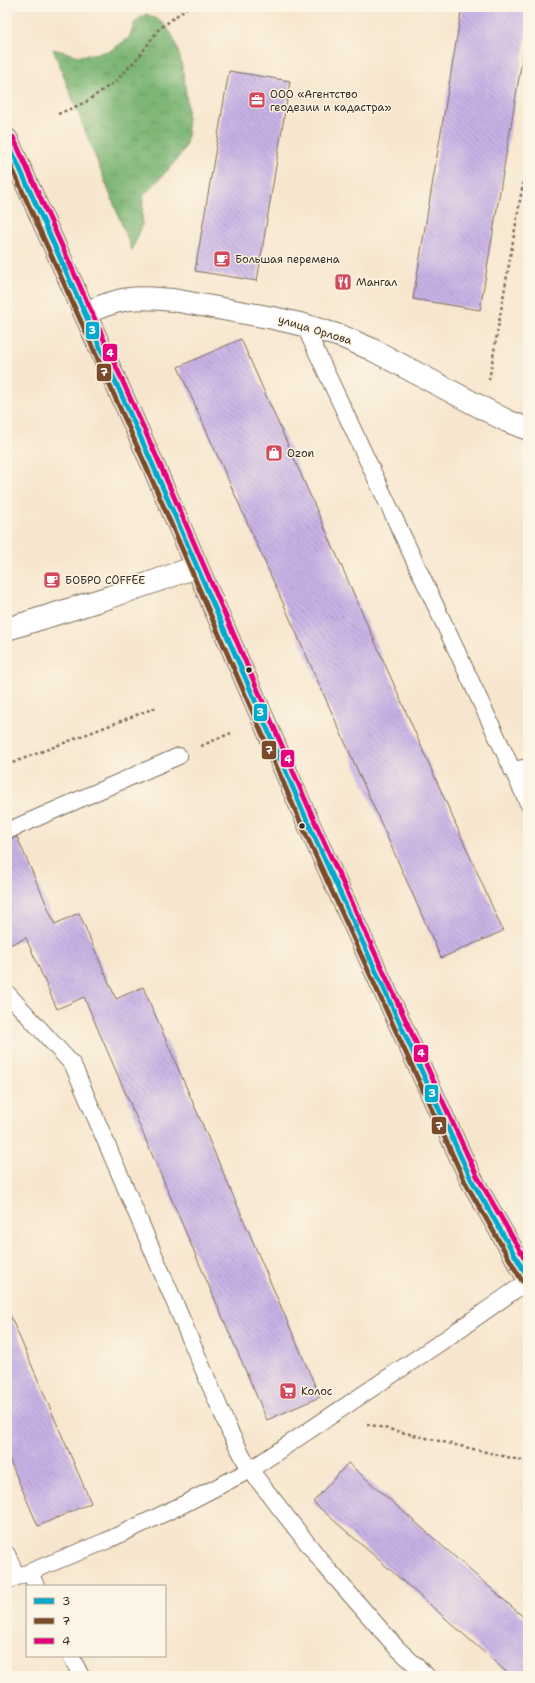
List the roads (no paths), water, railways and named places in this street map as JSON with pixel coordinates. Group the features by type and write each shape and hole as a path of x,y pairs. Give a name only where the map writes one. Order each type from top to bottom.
{"street":[{"path":"7,140 152,463 309,825 470,1179 528,1279"},
{"name":"улица Орлова","path":"85,313 130,298 173,300 304,324 343,337 370,349 507,421 528,429"},
{"path":"7,629 110,597 196,566"}],"lane":[{"path":"304,324 528,803"},
{"path":"7,831 179,756"},
{"path":"512,770 528,767"},
{"path":"7,992 73,1065 230,1432 250,1470 326,1567 396,1647 427,1676"},
{"path":"7,1554 22,1579 184,1504 250,1470 528,1279"},
{"path":"72,1657 81,1676"}],"place":[{"name":"ООО «Агентство геодезии и кадастра»","path":"257,100"},
{"name":"Большая перемена","path":"222,259"},
{"name":"Мангал","path":"343,282"},
{"name":"Ozon","path":"274,453"},
{"name":"БОБРО COFFEE","path":"52,580"},
{"name":"Колос","path":"288,1391"}]}
